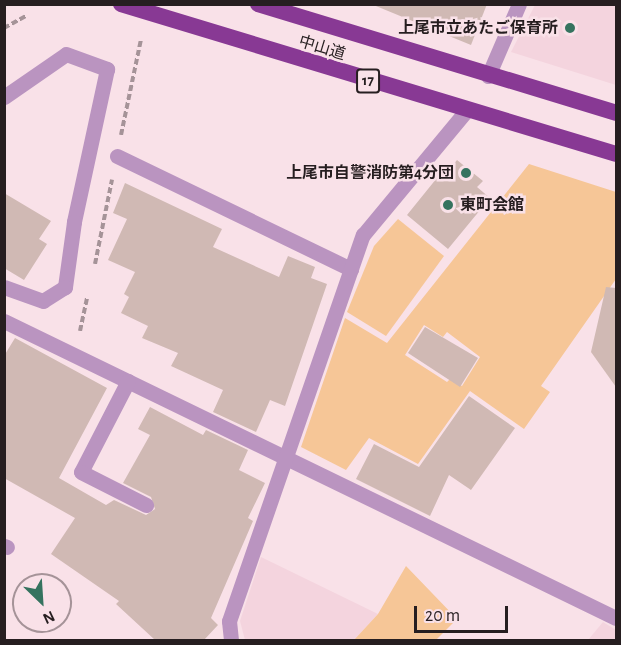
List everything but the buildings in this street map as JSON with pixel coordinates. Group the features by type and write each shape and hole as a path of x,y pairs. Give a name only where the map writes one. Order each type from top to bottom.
{"highway":[{"name":"中山道","path":"121,4 466,111 616,154"},
{"name":"中山道","path":"258,4 488,76 616,113"}],"lane":[{"path":"488,76 519,4"},
{"path":"4,97 66,54 107,69 74,222 65,287 43,301 4,287"},
{"path":"231,640 229,621 363,236 466,111"},
{"path":"117,156 351,269"},
{"path":"4,321 616,618"},
{"path":"128,381 81,472 146,505"}],"path":[{"path":"4,28 27,15"},
{"path":"93,273 141,39"},
{"path":"75,356 90,285"}],"shaded area":[{"name":"上尾市立あたご保育所","path":"535,5 616,5 616,85 511,52"},
{"path":"529,164 616,192 616,279 541,386 550,392 524,429 470,391 418,464 369,438 346,470 301,447 345,318 387,343","holes":["424,325 443,337 447,332 480,357 462,386 450,379 447,382 405,355"]},
{"path":"398,219 444,256 386,336 347,312 374,246"},
{"path":"261,557 378,614 354,640 245,640 240,621"},
{"path":"406,566 457,619 436,640 354,640 378,614"},
{"path":"603,622 616,630 616,640 588,640"}],"place":[{"name":"上尾市立あたご保育所","path":"570,28"},
{"name":"上尾市自警消防第4分団","path":"466,173"},
{"name":"東町会館","path":"448,205"}]}
